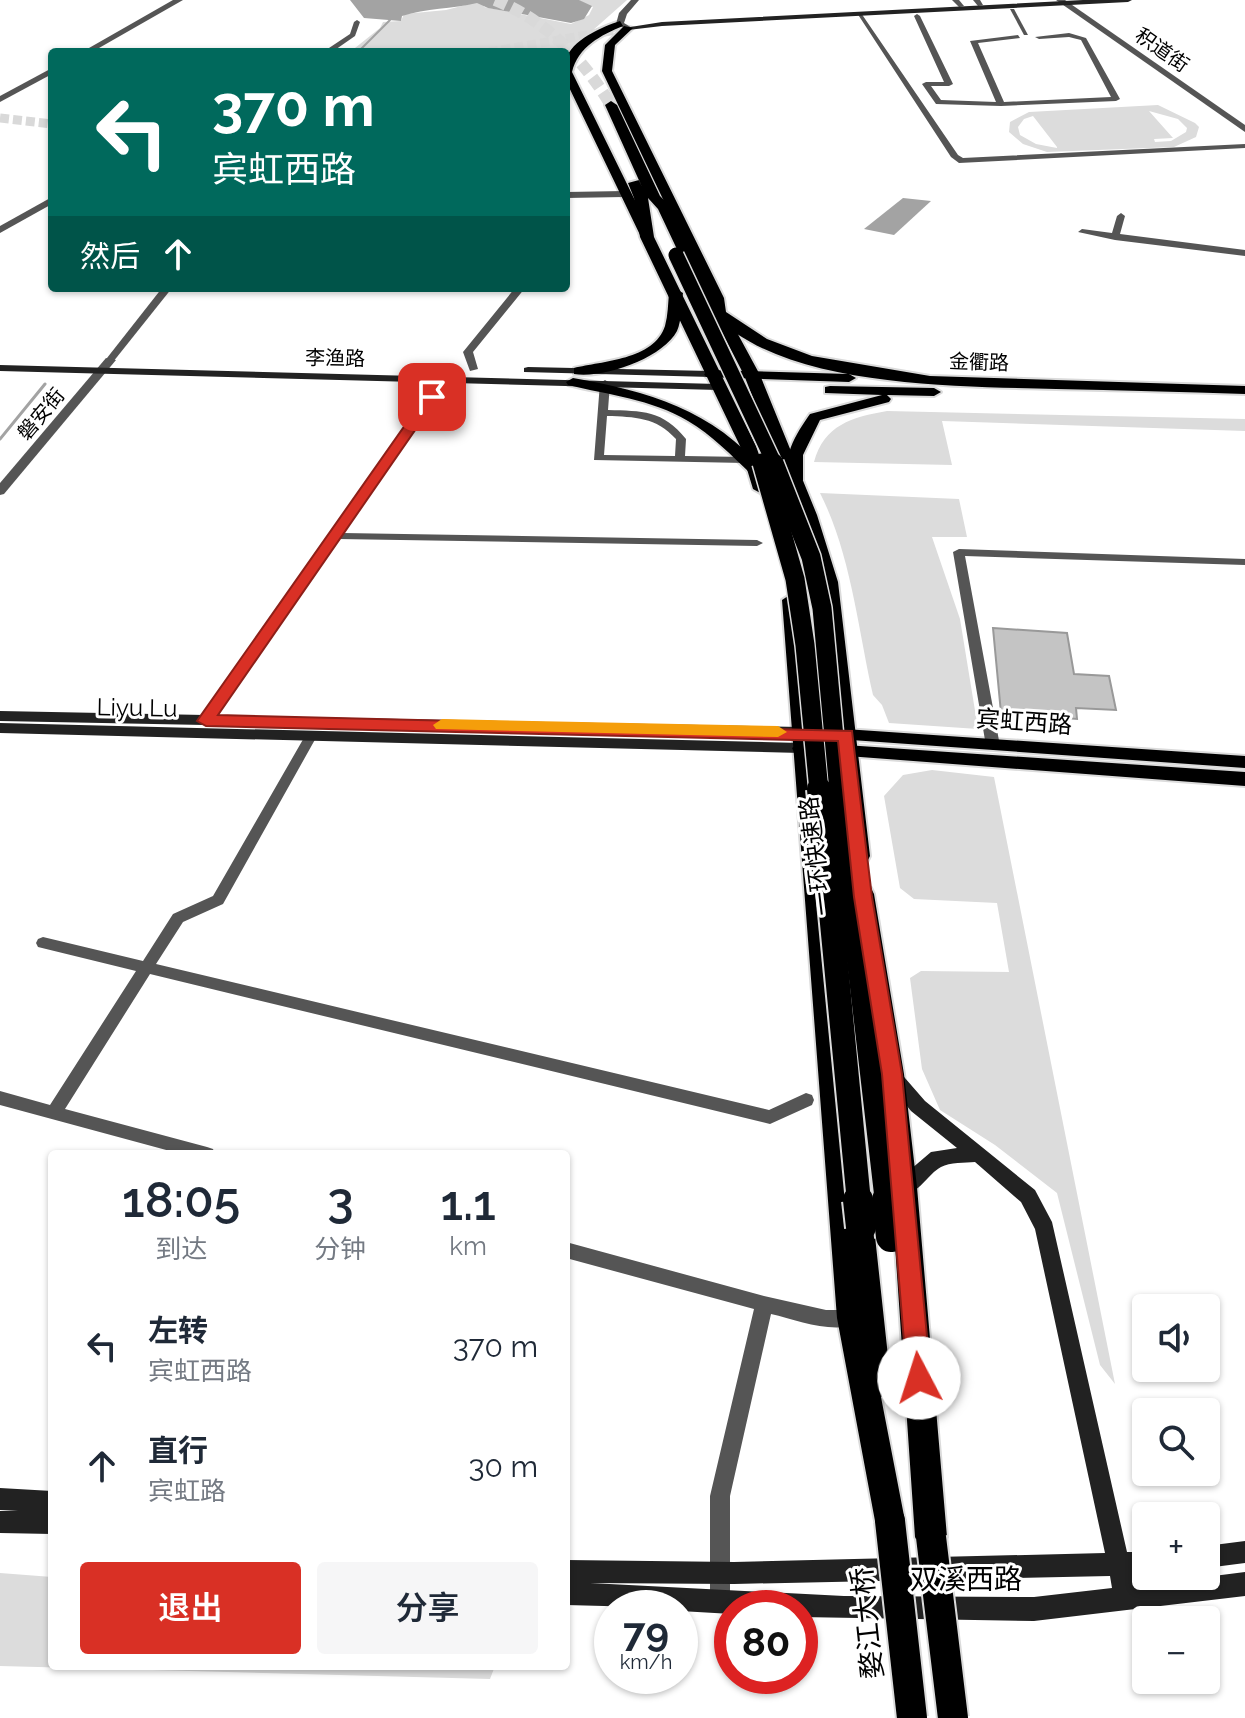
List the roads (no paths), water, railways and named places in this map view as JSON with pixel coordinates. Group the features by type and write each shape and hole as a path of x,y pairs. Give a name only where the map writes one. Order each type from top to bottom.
{"highway":[{"path":"604,106 647,198 647,237 748,446 750,466 791,599 800,740 851,1318 890,1521"},
{"path":"647,198 664,207 707,298 720,314 754,381 795,480 829,582 865,910 892,1074 904,1187 931,1537 953,1718"},
{"name":"一环快速路","path":"647,198 762,463 795,579 805,645 890,1521"},
{"name":"一环快速路","path":"671,254 785,486 811,557 822,608 836,768 891,1237 931,1537"},
{"name":"婺江大桥","path":"890,1521 912,1718"}],"main road":[{"path":"570,61 590,56 611,41 624,26 1080,0"},
{"path":"590,56 601,30 624,26 958,3 1128,0"},
{"path":"590,56 607,71 717,298 720,314 766,344 793,354 819,362 928,380"},
{"path":"571,92 647,237"},
{"path":"576,377 626,360 662,341 671,329 676,293"},
{"name":"李渔路","path":"0,357 106,365 444,379 576,377 714,380"},
{"name":"李渔路","path":"0,368 106,365 473,369 576,377"},
{"path":"576,377 673,406 709,428 750,466"},
{"path":"605,386 714,380"},
{"name":"金衢路","path":"714,380 928,380 1245,390"},
{"name":"金衢路","path":"754,381 914,392 1245,401"},
{"path":"795,480 793,464 800,441 815,417 914,392"},
{"path":"0,716 800,740"},
{"name":"Liyu Lu","path":"0,728 311,736 800,740"},
{"name":"宾虹西路","path":"800,740 1245,779"},
{"name":"宾虹西路","path":"847,743 993,746 1245,762"},
{"path":"892,1074 918,1106 1028,1196 1045,1228 1126,1599"},
{"path":"904,1187 938,1158 978,1154"},
{"path":"0,1499 48,1502"},
{"path":"0,1522 48,1523"},
{"path":"1220,1555 1245,1552"},
{"name":"双溪西路","path":"570,1571 720,1573 1132,1564"},
{"name":"双溪西路","path":"818,1607 1034,1609 1245,1584"},
{"name":"双溪西路","path":"570,1593 714,1601"}],"street":[{"path":"93,48 179,0"},
{"path":"624,26 623,13 635,0"},
{"name":"积道街","path":"1062,1 1245,129"},
{"path":"1001,104 974,41 1022,35 1012,10"},
{"path":"859,14 955,157 962,161 1245,146"},
{"path":"917,16 949,84 926,84 939,102 1001,104 1116,99 1084,39 1069,35 1039,37"},
{"path":"333,48 353,35 357,22"},
{"path":"0,99 48,73"},
{"path":"570,195 624,194"},
{"path":"0,230 48,202"},
{"path":"1115,237 1121,216"},
{"path":"1082,232 1245,253"},
{"path":"106,365 113,352 164,292"},
{"path":"473,369 468,352 517,292"},
{"name":"磐安街","path":"0,491 106,365"},
{"path":"206,721 444,379"},
{"path":"605,386 598,458 680,459 750,466"},
{"path":"603,413 662,419 681,439 680,459"},
{"path":"335,536 757,543"},
{"path":"993,746 959,552 1245,562"},
{"path":"54,1113 178,918 218,900 311,736"},
{"path":"43,943 770,1117 806,1100"},
{"path":"0,1098 192,1150"},
{"path":"570,1251 764,1304 826,1318 851,1318"},
{"path":"720,1590 720,1496 764,1304"}],"waterway":[{"path":"362,48 390,20"},
{"path":"0,439 45,384"}],"tunnel":[{"path":"495,0 531,19 567,48"},
{"path":"512,48 628,28"},
{"path":"570,52 611,105"},
{"path":"0,118 48,124"}]}
